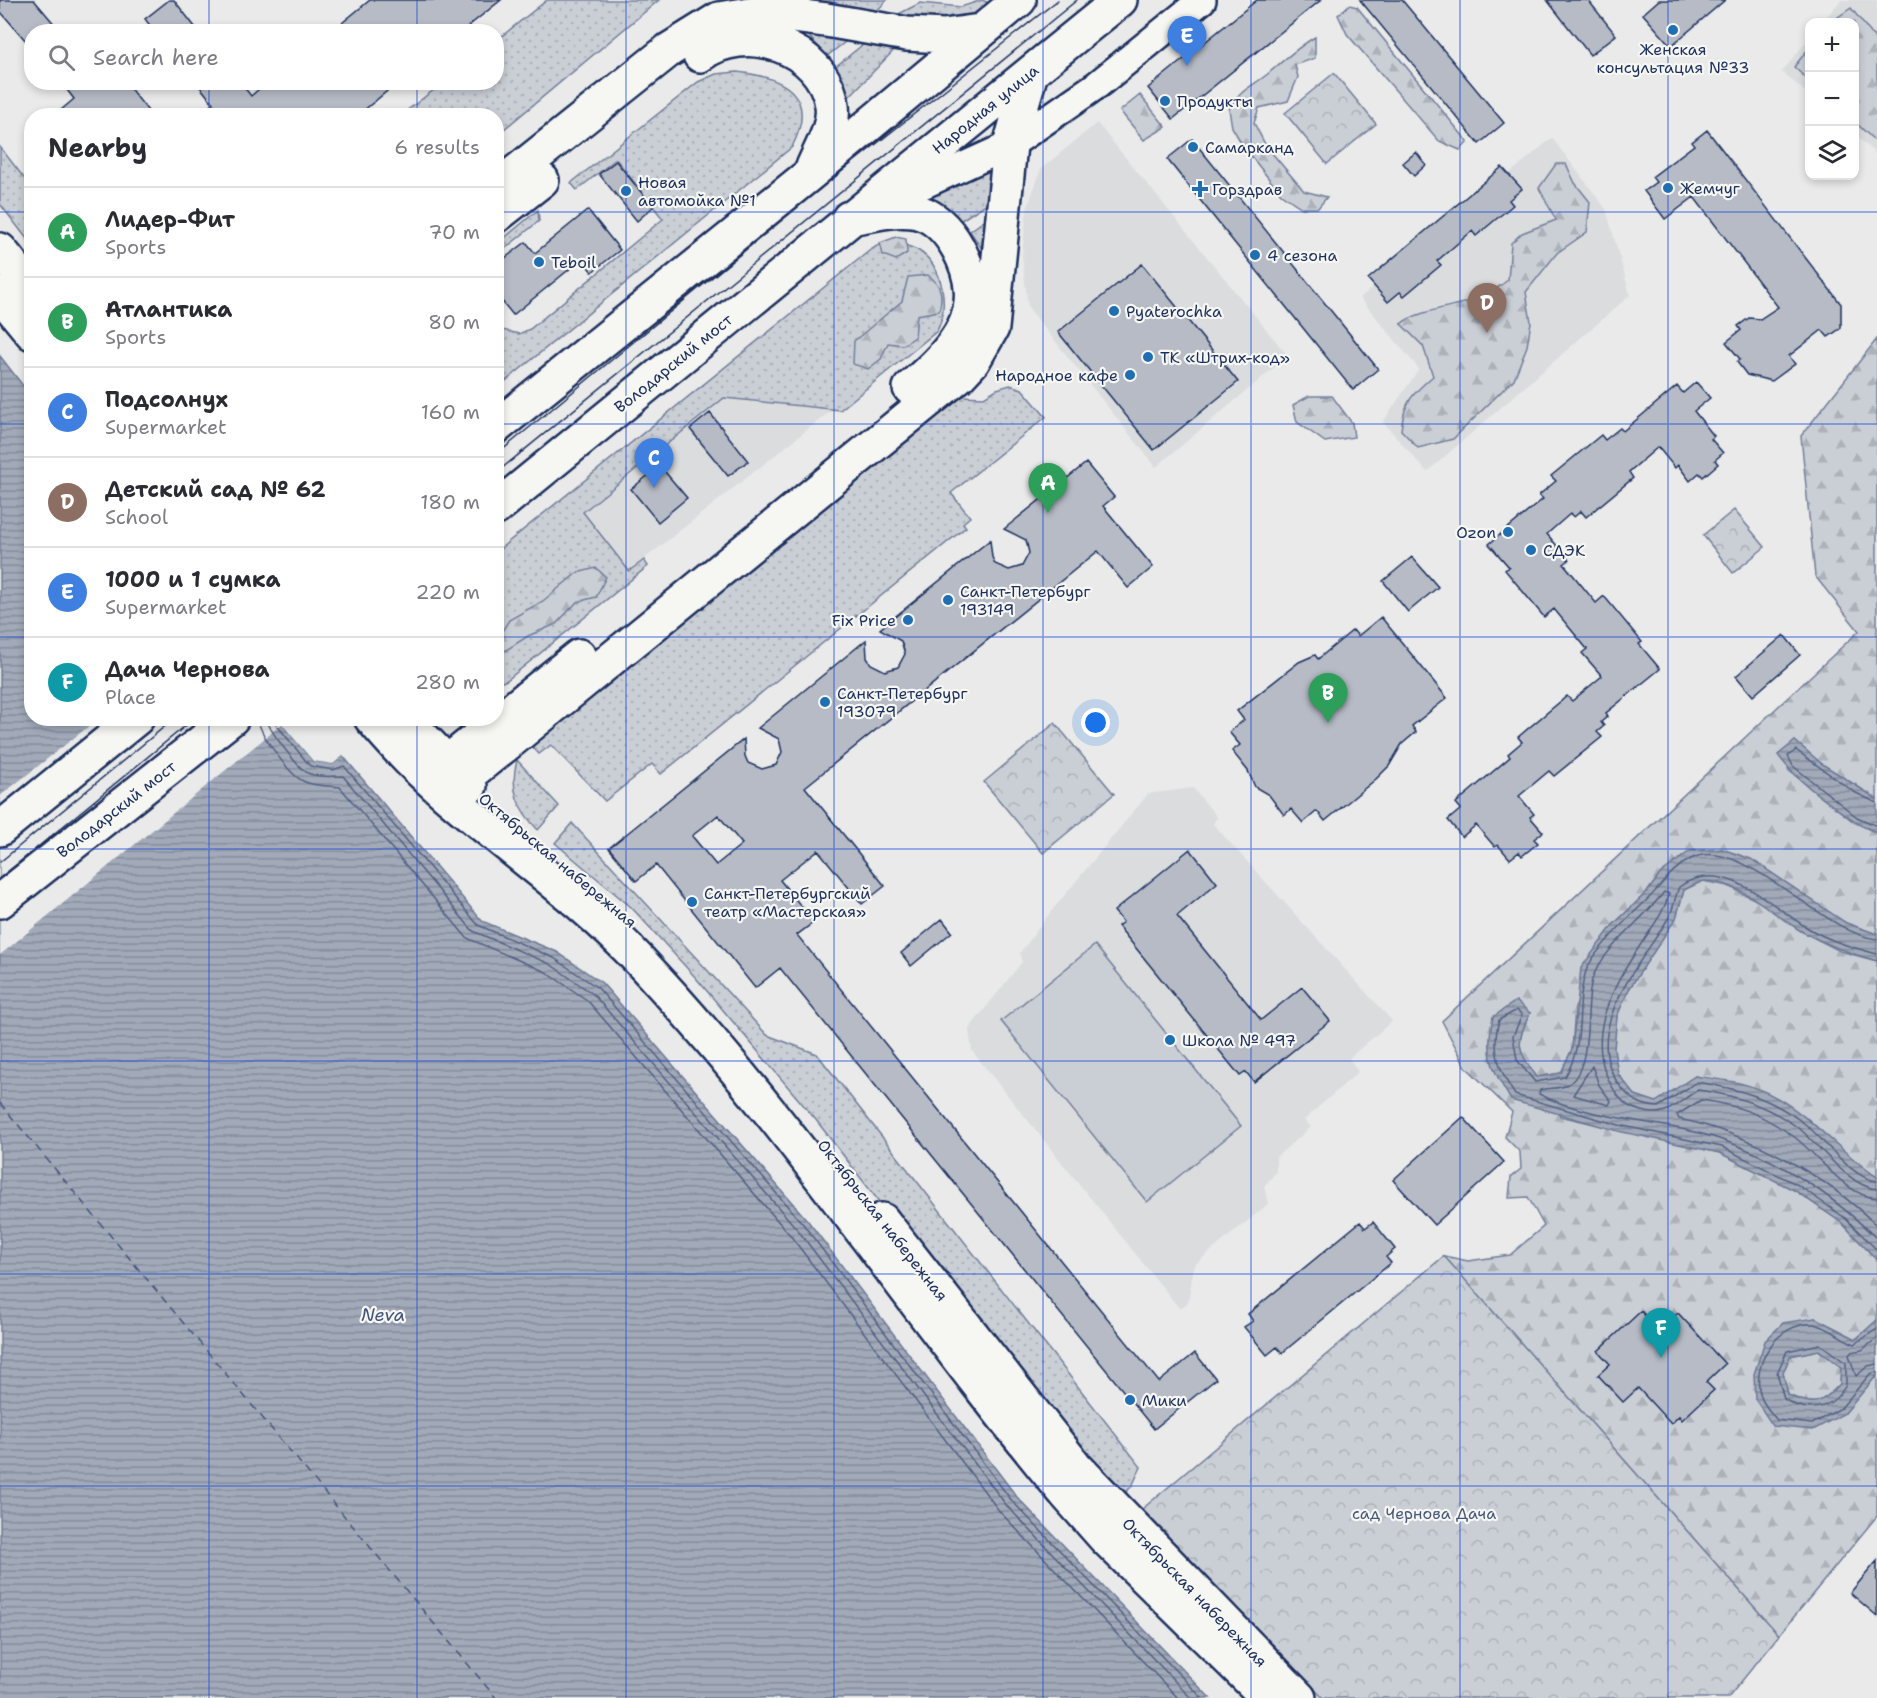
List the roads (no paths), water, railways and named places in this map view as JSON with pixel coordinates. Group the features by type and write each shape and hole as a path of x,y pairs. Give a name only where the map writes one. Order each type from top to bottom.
{"main road":[{"path":"504,421 810,174 1019,0"},
{"name":"Народная улица","path":"849,218 1120,0"},
{"path":"504,182 669,50 718,19 761,12 907,34 944,36 980,31"},
{"path":"504,210 686,64 705,51 730,39 766,39 800,56 816,72 832,105 832,118 810,174"},
{"path":"450,777 942,390 973,361 992,328 997,303 1003,202 1010,145 1031,73"},
{"path":"450,777 872,421 943,359 956,344 965,327 971,286 966,263 953,239 940,224 918,212 891,211 849,218"},
{"name":"Володарский мост","path":"504,501 849,218"},
{"path":"0,250 24,279"},
{"path":"0,294 24,323"},
{"path":"0,829 126,726"},
{"name":"Володарский мост","path":"0,901 222,726"},
{"name":"Октябрьская набережная","path":"378,726 410,761 450,777 505,817 622,912 652,941 809,1125 1076,1467 1120,1516 1299,1698"},
{"name":"Октябрьская набережная","path":"410,726 450,777 617,937 673,997 795,1144 1066,1494 1105,1538 1268,1698"}],"street":[{"path":"849,218 1010,145 1097,85 1202,0"}],"water":[{"name":"Neva","path":"0,356 24,387 24,726 284,726 313,761 333,764 343,756 482,921 557,952 602,983 808,1221 1017,1497 1210,1698 0,1698"},
{"path":"1795,741 1822,764 1877,799 1877,833 1823,799 1787,766 1778,755"},
{"path":"1722,849 1751,859 1846,923 1877,934 1877,961 1839,949 1812,937 1757,900 1732,887 1705,881 1697,883 1684,890 1676,918 1629,989 1617,1016 1614,1049 1618,1074 1635,1095 1656,1102 1695,1076 1751,1086 1790,1106 1877,1177 1877,1260 1842,1223 1794,1190 1720,1153 1618,1131 1511,1100 1494,1070 1490,1052 1493,1017 1516,1001 1530,1013 1522,1031 1520,1046 1525,1060 1537,1077 1561,1073 1572,1049 1581,968 1613,925 1648,891 1661,873 1690,851"},
{"path":"1815,1318 1856,1339 1877,1320 1877,1375 1845,1413 1813,1430 1773,1426 1755,1399 1754,1374 1765,1341 1783,1323","holes":["1819,1350 1841,1367 1840,1384 1822,1400 1804,1401 1788,1395 1783,1373 1790,1356"]}],"tram line":[{"path":"504,448 822,187 1058,0"},
{"path":"504,466 1077,0"},
{"path":"0,862 165,726"},
{"path":"0,878 185,726"}],"place":[{"name":"Женская консультация №33","path":"1673,30"},
{"name":"1000 и 1 сумка","path":"1187,66"},
{"name":"Продукты","path":"1165,101"},
{"name":"Самарканд","path":"1193,147"},
{"name":"Жемчуг","path":"1668,188"},
{"name":"Горздрав","path":"1200,189"},
{"name":"Новая автомойка №1","path":"626,191"},
{"name":"4 сезона","path":"1255,255"},
{"name":"Teboil","path":"539,262"},
{"name":"Pyaterochka","path":"1114,311"},
{"name":"Детский сад № 62","path":"1487,333"},
{"name":"ТК «Штрих-код»","path":"1148,357"},
{"name":"Народное кафе","path":"1130,375"},
{"name":"Подсолнух","path":"654,488"},
{"name":"Лидер-Фит","path":"1048,513"},
{"name":"Ozon","path":"1508,532"},
{"name":"СДЭК","path":"1531,550"},
{"name":"Санкт-Петербург 193149","path":"948,600"},
{"name":"Fix Price","path":"908,620"},
{"name":"Санкт-Петербург 193079","path":"825,702"},
{"name":"Атлантика","path":"1328,723"},
{"name":"Санкт-Петербургский театр «Мастерская»","path":"692,902"},
{"name":"Школа № 497","path":"1170,1040"},
{"name":"Дача Чернова","path":"1661,1358"},
{"name":"Мики","path":"1130,1400"}],"park label":[{"name":"сад Чернова Дача","path":"1424,1513"}]}
